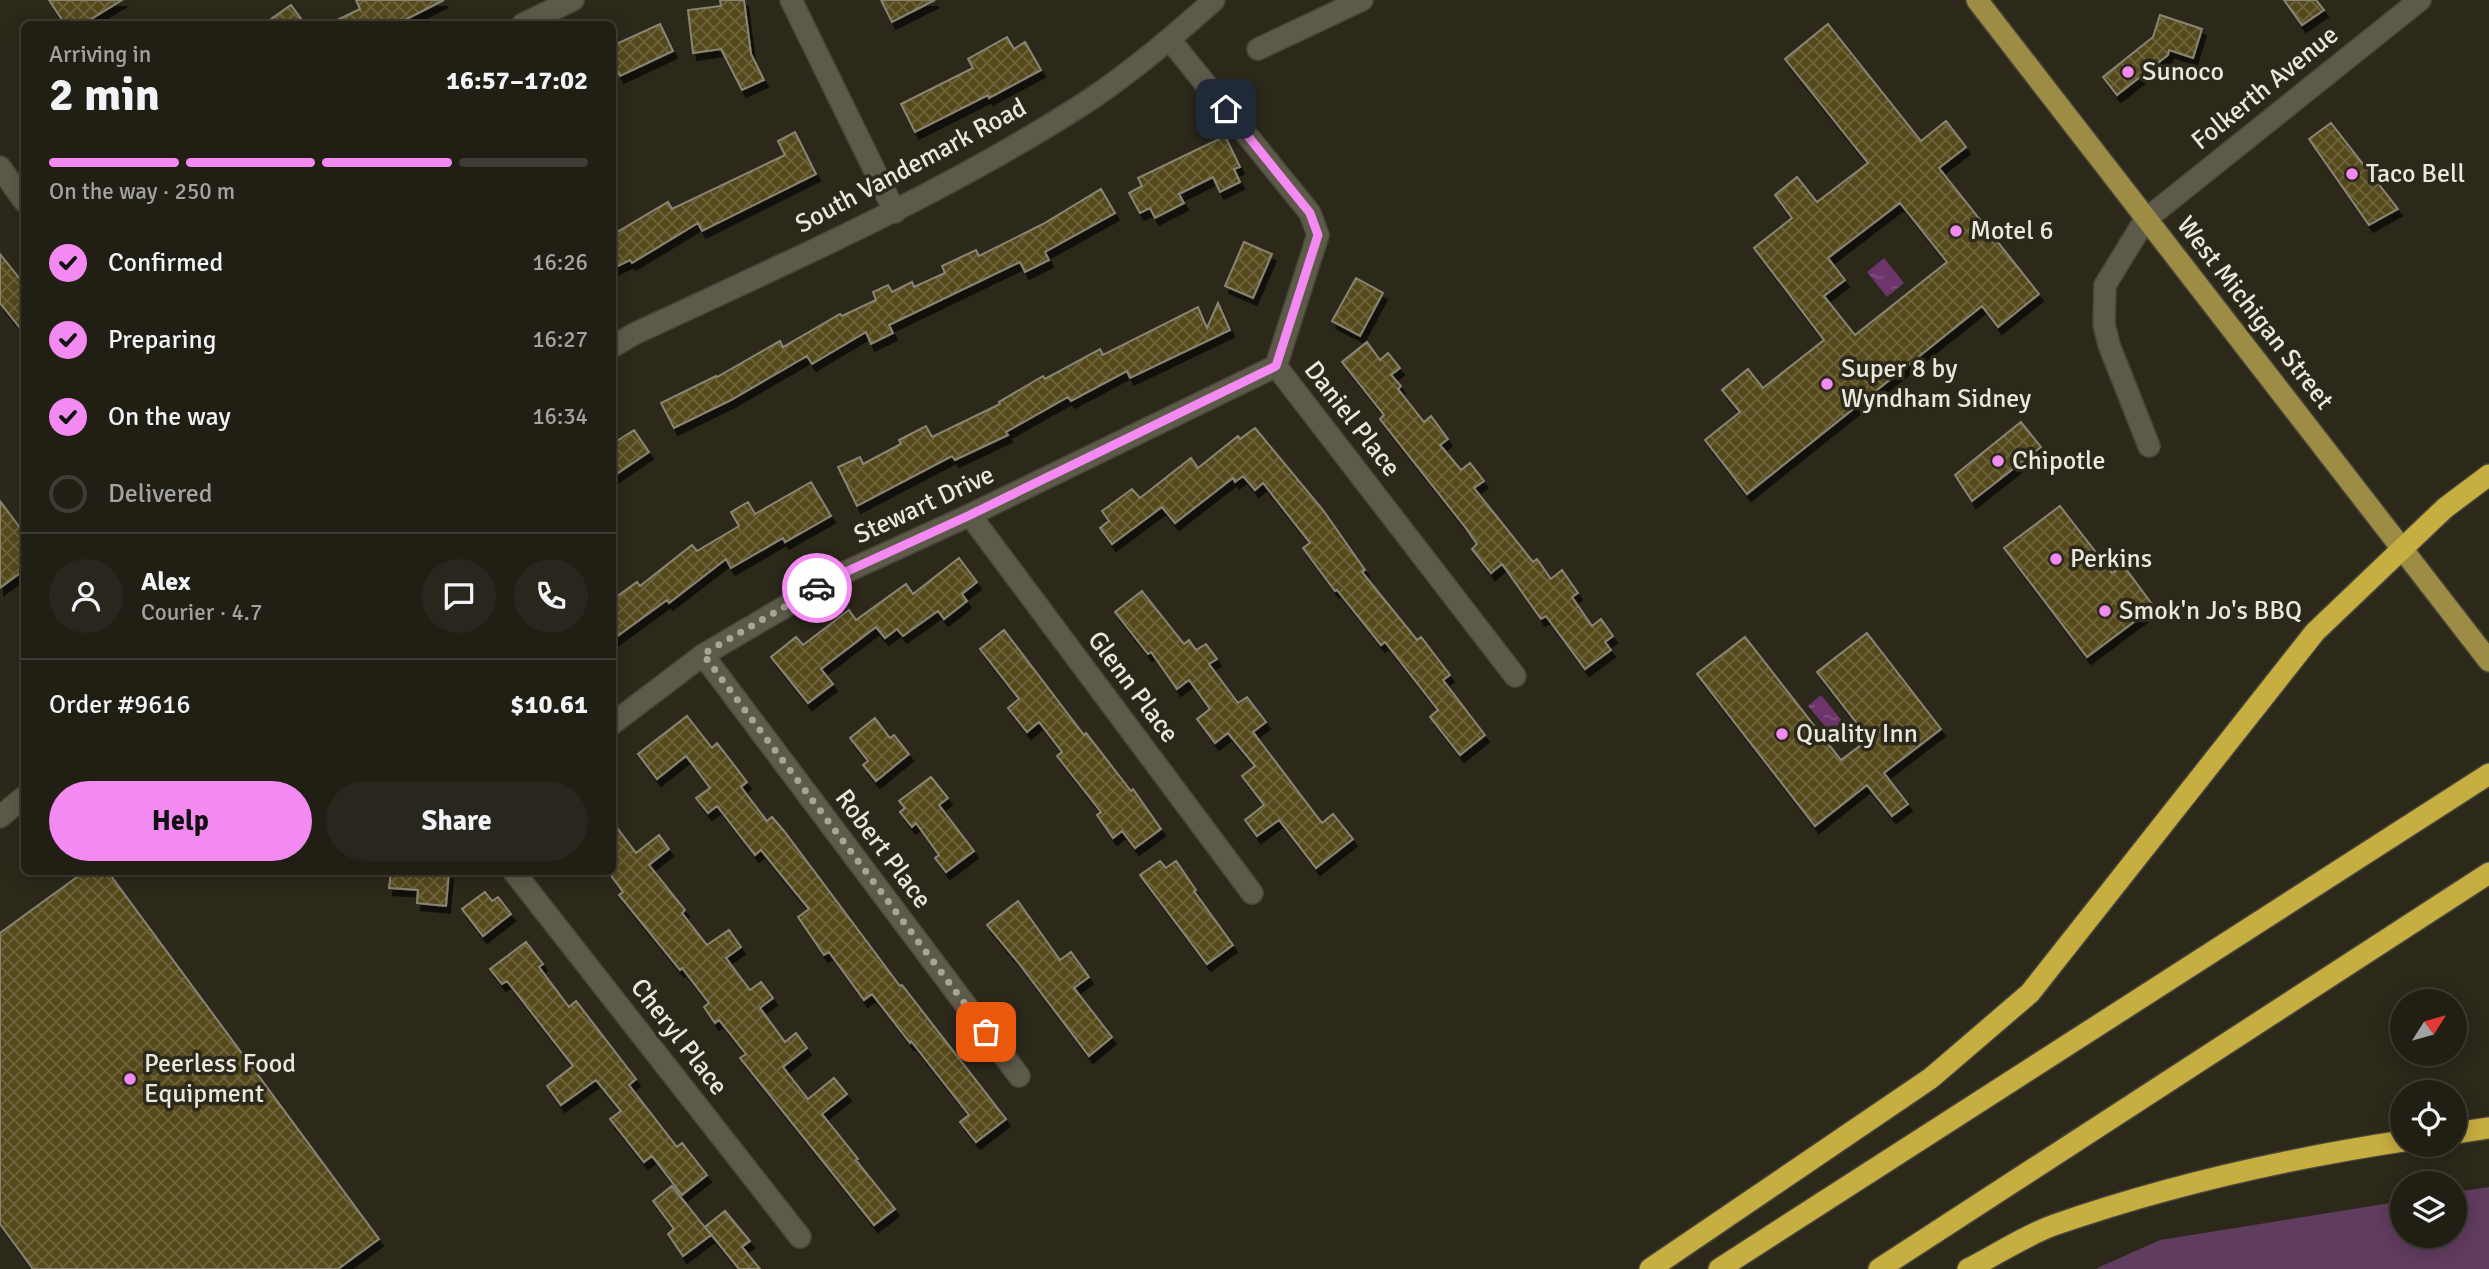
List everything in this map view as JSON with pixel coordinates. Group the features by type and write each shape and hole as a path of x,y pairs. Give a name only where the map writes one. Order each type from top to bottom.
{"highway":[{"path":"1650,1269 1931,1078 2030,993 2315,632 2445,508 2489,475"},
{"path":"1719,1269 2489,774"},
{"path":"1879,1269 2489,873"},
{"path":"2467,1131 2489,1128"},
{"path":"1968,1269 2051,1226 2188,1185 2330,1153 2390,1143"}],"main road":[{"name":"West Michigan Street","path":"1977,0 2489,662"}],"street":[{"path":"529,21 573,0"},
{"path":"791,0 895,212"},
{"name":"South Vandemark Road","path":"616,344 895,212 978,168 1079,107 1170,40 1214,0"},
{"path":"1258,49 1362,0"},
{"name":"Folkerth Avenue","path":"2149,446 2109,345 2104,324 2105,285 2145,220 2420,0"},
{"name":"Daniel Place","path":"1170,40 1310,213 1318,235 1276,366 1515,676"},
{"path":"0,167 21,197"},
{"name":"Stewart Drive","path":"616,721 703,654 839,575 970,515 1276,366"},
{"name":"Glenn Place","path":"970,515 1252,893"},
{"name":"Robert Place","path":"703,654 1019,1076"},
{"path":"0,817 21,800"},
{"name":"Cheryl Place","path":"516,875 800,1237"}],"shaded area":[{"path":"2489,1187 2489,1269 2095,1269 2160,1240 2390,1203 2390,1248 2467,1248 2467,1190"}],"water":[{"path":"1884,258 1904,283 1887,297 1867,272"},
{"path":"1821,695 1842,721 1830,732 1808,706"}],"building":[{"path":"49,0 122,0 88,21 63,21"},
{"path":"356,0 444,0 403,21 335,21 360,9"},
{"path":"720,0 744,0 751,54 764,80 742,90 721,49 693,53 688,10 721,6"},
{"path":"881,0 935,0 892,22"},
{"path":"2284,0 2316,0 2324,10 2302,25"},
{"path":"291,5 303,21 268,21"},
{"path":"2160,15 2202,29 2193,58 2169,50 2168,55 2117,95 2103,77 2153,37"},
{"path":"660,24 673,51 620,76 616,68 616,44"},
{"path":"1828,24 1921,141 1946,121 1966,147 1939,168 2039,294 1998,327 1982,306 1747,494 1705,440 1740,412 1722,390 1748,369 1763,388 1824,340 1754,248 1792,218 1775,195 1797,177 1817,202 1868,163 1785,59","holes":["1900,203 1947,262 1855,335 1824,296 1845,280 1828,258"]},
{"path":"1007,37 1014,49 1025,42 1041,70 989,98 988,95 915,132 901,104 973,68 968,59"},
{"name":"Taco Bell","path":"2331,123 2398,209 2369,225 2309,139"},
{"path":"795,132 816,174 702,231 698,223 632,263 630,260 616,267 616,233 668,202 672,209 785,155 778,141"},
{"path":"1225,136 1240,167 1234,169 1240,182 1220,192 1213,177 1179,194 1184,203 1155,218 1150,208 1140,213 1129,193 1142,186 1138,178"},
{"path":"1101,189 1115,213 1045,252 1049,260 1025,272 1020,262 889,325 893,333 871,344 866,332 812,364 807,356 731,400 674,428 661,403 717,377 780,341 783,347 840,314 842,316 876,300 873,292 888,285 892,292 912,282 914,287 945,273 942,266 976,250 979,256 1043,224"},
{"path":"1244,242 1272,254 1253,298 1225,286"},
{"path":"0,254 21,280 21,329 0,303"},
{"path":"1356,278 1383,293 1360,336 1332,321"},
{"path":"1218,303 1230,330 1130,378 1127,371 1071,401 1068,397 1006,432 1008,435 955,460 952,456 857,506 838,467 860,457 863,464 901,444 899,440 926,426 932,437 1000,404 999,402 1043,376 1045,379 1100,349 1103,355 1198,307 1207,328"},
{"path":"1367,342 1380,360 1388,353 1400,368 1391,375 1401,386 1398,389 1424,422 1431,416 1448,439 1440,445 1461,470 1470,463 1484,481 1474,488 1533,562 1537,559 1551,579 1562,570 1578,593 1572,597 1592,626 1601,619 1613,636 1605,642 1611,650 1585,669 1546,616 1541,619 1502,564 1491,573 1472,549 1477,544 1380,419 1384,415 1342,362"},
{"name":"Chipotle","path":"2021,422 2041,447 1972,501 1955,475"},
{"path":"1255,428 1323,510 1365,570 1362,572 1417,640 1421,637 1450,675 1443,680 1485,735 1460,755 1430,717 1438,710 1385,642 1381,645 1337,590 1335,591 1303,548 1310,543 1263,483 1255,490 1243,476 1235,482 1233,478 1175,523 1162,507 1112,544 1100,528 1109,521 1102,511 1132,489 1140,498 1191,458 1198,468 1238,436 1240,439"},
{"path":"634,430 649,452 616,474 616,441"},
{"path":"811,482 831,516 785,542 783,538 731,568 726,559 669,603 667,600 616,637 616,597 637,582 640,586 692,545 697,551 739,526 731,512 748,502 755,514"},
{"path":"0,501 21,529 21,572 0,588"},
{"path":"2060,506 2112,573 2123,565 2154,607 2087,657 2004,548"},
{"path":"959,558 977,582 962,594 967,601 944,619 938,611 903,636 897,629 885,638 876,627 821,669 833,684 808,703 771,657 796,637 803,645 849,610 856,620 906,584 913,594"},
{"path":"1142,591 1184,644 1189,640 1196,650 1206,644 1217,659 1209,664 1238,703 1247,697 1266,722 1253,732 1322,823 1333,814 1353,839 1316,868 1279,820 1257,836 1245,820 1264,805 1242,776 1255,766 1228,733 1215,743 1197,719 1210,709 1189,680 1177,689 1151,652 1148,654 1115,612"},
{"path":"1004,630 1084,735 1086,733 1131,791 1133,789 1161,829 1135,848 1122,831 1113,838 1097,815 1101,812 1057,756 1062,752 1039,722 1027,732 1008,708 1019,699 980,649"},
{"name":"Quality Inn","path":"1867,633 1941,729 1884,773 1908,804 1892,816 1867,785 1815,826 1697,674 1745,637 1841,760 1869,739 1817,672"},
{"path":"687,716 712,748 717,743 747,782 741,787 767,821 772,817 784,831 900,986 902,985 1006,1119 976,1142 960,1122 969,1115 911,1041 910,1043 872,994 864,1000 829,952 824,955 798,917 809,909 761,850 755,855 717,806 708,813 696,798 710,788 686,756 657,779 638,754"},
{"path":"875,718 890,738 894,735 909,754 876,781 863,765 868,761 850,738"},
{"path":"931,777 948,798 939,805 974,851 946,872 935,858 939,855 916,823 912,827 900,812 905,808 899,801"},
{"path":"616,826 636,853 659,835 669,849 649,865 685,910 682,913 707,945 729,930 741,947 726,958 750,990 761,982 773,998 760,1008 785,1042 796,1033 807,1048 783,1067 808,1099 834,1078 847,1094 822,1114 895,1209 874,1225 740,1058 746,1054 719,1020 715,1023 704,1007 709,1003 619,895 623,892 612,877 616,875"},
{"path":"1160,861 1166,868 1176,861 1233,945 1207,964 1140,875"},
{"name":"Peerless Food Equipment","path":"80,875 110,875 379,1239 338,1269 33,1269 0,1224 0,933"},
{"path":"391,875 449,875 446,906 417,903 418,890 389,888"},
{"path":"485,892 492,901 498,897 511,914 483,936 462,909"},
{"path":"1018,901 1060,960 1071,952 1089,977 1074,988 1112,1037 1089,1056 987,925"},
{"path":"526,942 543,964 539,967 569,1007 576,1001 636,1079 629,1085 677,1147 682,1143 707,1175 682,1195 652,1156 644,1162 610,1119 621,1111 596,1080 561,1105 547,1086 573,1066 507,981 502,984 490,969"},
{"path":"672,1186 711,1235 683,1256 668,1234 674,1229 653,1201"},
{"path":"725,1211 750,1241 742,1247 760,1269 739,1269 705,1227"}],"way so far":[{"path":"817,588 703,654 986,1032"}],"place":[{"name":"Sunoco","path":"2128,72"},
{"name":"Taco Bell","path":"2352,174"},
{"name":"Motel 6","path":"1956,231"},
{"name":"Super 8 by Wyndham Sidney","path":"1827,384"},
{"name":"Chipotle","path":"1998,461"},
{"name":"Perkins","path":"2056,559"},
{"name":"Smok'n Jo's BBQ","path":"2105,611"},
{"name":"Quality Inn","path":"1782,734"},
{"name":"Peerless Food Equipment","path":"130,1079"}],"route":[{"path":"817,588 839,575 970,515 1276,366 1318,235 1310,213 1226,109"}]}
